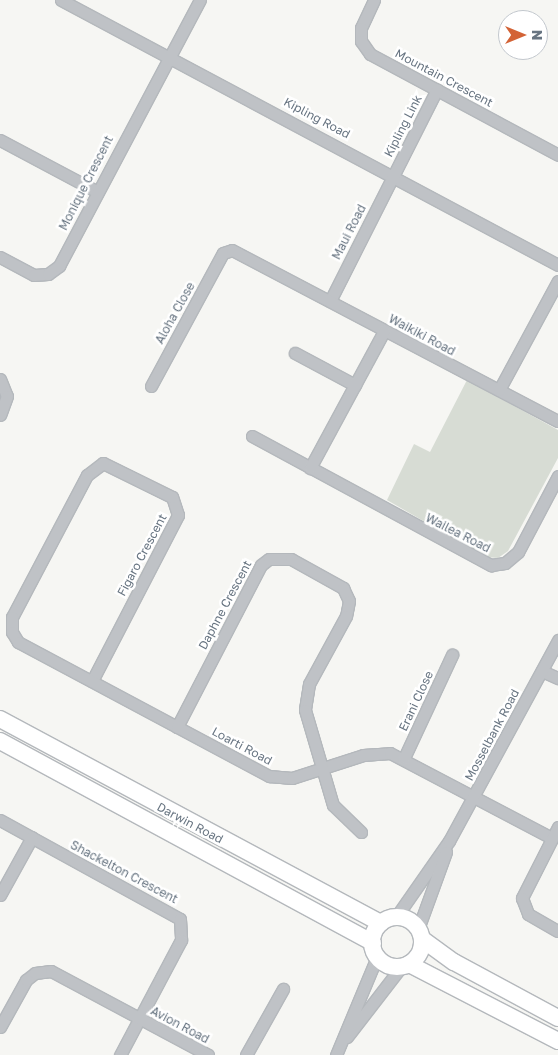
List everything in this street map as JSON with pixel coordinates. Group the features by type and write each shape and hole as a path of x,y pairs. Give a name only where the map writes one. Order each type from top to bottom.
{"street":[{"name":"Kipling Road","path":"60,0 169,54 558,265"},
{"name":"Monique Crescent","path":"0,257 34,275 53,271 169,54 200,0"},
{"name":"Mountain Crescent","path":"374,0 361,28 363,46 437,90 558,155"},
{"name":"Kipling Link","path":"393,175 437,90"},
{"path":"0,140 96,191"},
{"name":"Maui Road","path":"330,301 393,175"},
{"name":"Waikiki Road","path":"223,253 236,251 498,390"},
{"name":"Aloha Close","path":"151,386 223,253"},
{"path":"558,281 498,390 558,421"},
{"path":"310,468 384,331"},
{"path":"295,353 355,385"},
{"path":"0,415 3,383"},
{"name":"Wailea Road","path":"252,436 491,565 505,563 518,552 558,476"},
{"name":"Figaro Crescent","path":"12,632 12,617 96,466 115,466 172,497 177,508 176,523 92,681"},
{"name":"Daphne Crescent","path":"177,727 262,565 269,559 291,559 343,588 348,601 346,616 305,698 323,770 339,816 361,832"},
{"name":"Loarti Road","path":"12,632 18,642 279,779 323,770 379,752 404,758 552,838"},
{"name":"Mosselbank Road","path":"389,920 449,841 476,796 558,640"},
{"name":"Erani Close","path":"404,758 452,655"},
{"path":"542,671 558,678"},
{"name":"Darwin Road","path":"0,719 389,920 420,934"},
{"name":"Darwin Road","path":"0,742 405,966"},
{"name":"Shackelton Crescent","path":"0,820 180,920 181,940 120,1055"},
{"path":"558,827 523,894 522,904 528,914 558,931"},
{"path":"0,895 32,837"},
{"name":"Mosselbank Road","path":"420,934 449,841"},
{"path":"336,1055 344,1040 375,950 389,920"},
{"path":"344,1040 405,966 420,953 420,934"},
{"path":"420,934 454,962 558,1018"},
{"path":"405,966 558,1042"},
{"name":"Avion Road","path":"0,1027 26,980 46,971 140,1018 208,1055"},
{"path":"246,1055 283,989"}],"shaded area":[{"path":"467,380 558,430 558,458 508,551 498,558 486,557 387,500 414,444 430,452"}]}
